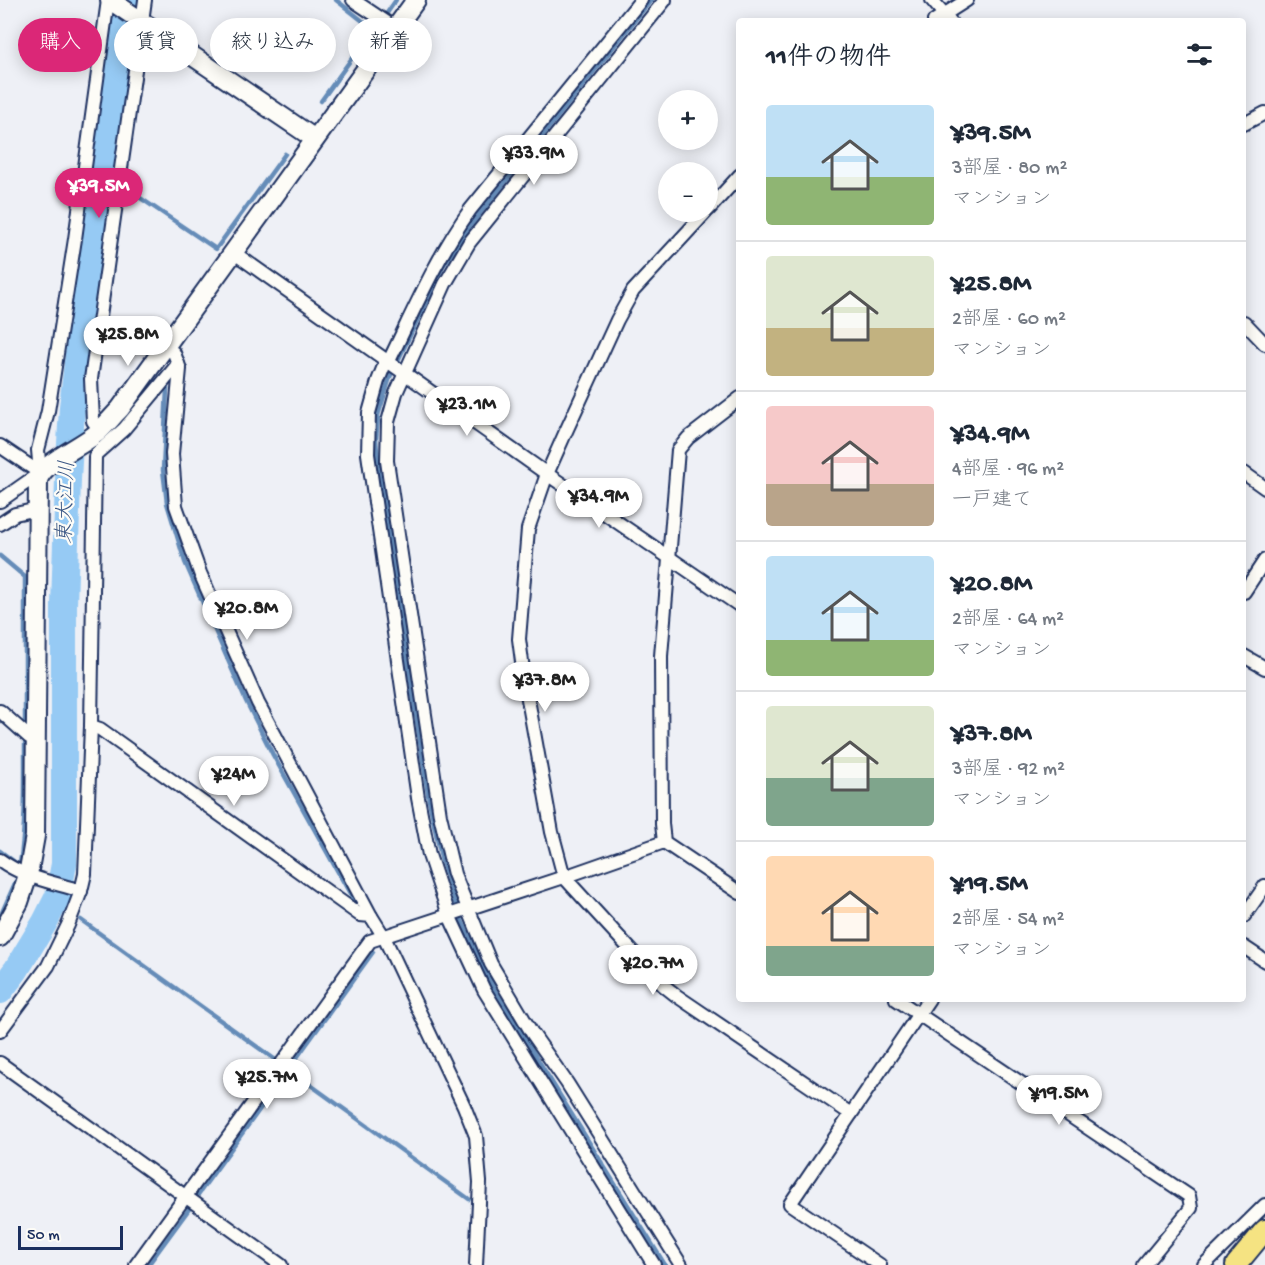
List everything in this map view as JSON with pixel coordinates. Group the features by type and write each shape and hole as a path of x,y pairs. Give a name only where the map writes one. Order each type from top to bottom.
{"main road":[{"path":"1236,1265 1265,1230"}],"street":[{"path":"142,18 146,0"},
{"path":"353,0 380,18"},
{"path":"402,18 416,0"},
{"path":"641,0 456,230 438,260 378,381 369,413 368,454 418,798 429,855 458,912 681,1265"},
{"path":"654,1265 484,990 458,912 454,874 440,815 387,461 388,422 403,373 446,284 470,243 665,0"},
{"path":"932,0 941,18"},
{"path":"943,18 967,0"},
{"path":"45,469 38,450 48,411 111,1 136,18"},
{"path":"198,60 315,139"},
{"path":"97,433 93,421 91,379 134,72"},
{"path":"0,501 97,433 120,409 363,72"},
{"path":"1246,123 1265,113"},
{"path":"718,199 736,179"},
{"path":"697,222 633,291 603,349 547,474 528,529 519,639 524,677 552,832 564,877 663,985 851,1114"},
{"path":"233,252 388,363 736,603"},
{"path":"1246,324 1265,344"},
{"path":"165,346 174,353 180,369 172,454 177,506 200,573 258,703 384,937 476,1136 480,1182 476,1265"},
{"path":"0,1031 48,966 68,925 85,874 91,726 96,453 124,429 178,364"},
{"path":"736,401 688,438 678,450 661,656 664,842 736,890"},
{"path":"0,446 45,469"},
{"path":"0,937 33,877 38,480 45,469"},
{"path":"1246,474 1265,488"},
{"path":"0,524 15,514 38,509"},
{"path":"1246,589 1265,560"},
{"path":"1246,657 1265,668"},
{"path":"0,711 29,737 36,739"},
{"path":"91,726 100,729 360,915 371,916"},
{"path":"136,1265 370,941 664,842"},
{"path":"0,860 13,870 78,890"},
{"path":"1246,913 1265,885"},
{"path":"1246,948 1265,961"},
{"path":"900,1002 1189,1196 1191,1208 1144,1265"},
{"path":"880,1265 790,1204 927,1002"},
{"path":"0,1063 281,1265"},
{"path":"1204,1265 1265,1205"}],"waterway":[{"name":"東大江川","path":"0,991 16,970 45,922 58,896 64,864 64,605 72,407 123,27 129,0"},
{"path":"321,101 373,29 336,0"},
{"path":"387,13 396,0"},
{"path":"651,0 469,227 443,266 390,377 378,415 376,440 429,800 442,861 460,917 494,989 665,1265"},
{"path":"127,189 216,249 285,154"},
{"path":"167,388 163,470 167,503 185,562 246,701 273,755 358,908"},
{"path":"0,556 25,577 25,727"},
{"path":"0,851 20,864 24,819 25,744"},
{"path":"0,917 16,881"},
{"path":"81,920 277,1061"},
{"path":"197,1196 373,952"},
{"path":"287,1068 469,1199"},
{"path":"148,1265 189,1209"}]}
